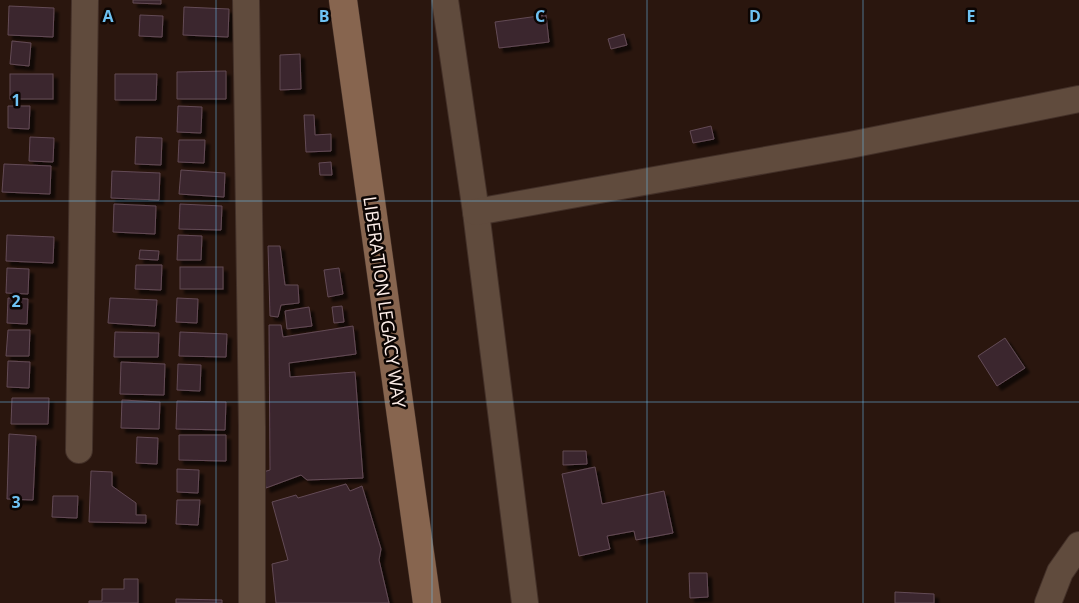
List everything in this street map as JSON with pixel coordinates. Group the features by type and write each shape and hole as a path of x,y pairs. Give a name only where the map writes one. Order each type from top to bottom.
{"main road":[{"name":"LIBERATION LEGACY WAY","path":"343,0 427,603"}],"street":[{"path":"79,450 85,0"},
{"path":"246,0 252,427 252,603"},
{"path":"445,0 476,212 525,603"},
{"path":"476,212 850,145 1079,99"},
{"path":"1048,603 1060,572 1079,545"}],"building":[{"path":"133,0 161,0 161,4 133,3"},
{"path":"9,6 54,8 53,37 8,35"},
{"path":"184,7 229,9 228,37 183,35"},
{"path":"140,15 163,16 162,37 139,36"},
{"path":"546,15 549,42 499,48 495,22"},
{"path":"624,34 627,45 611,49 608,39"},
{"path":"12,41 31,43 29,66 10,64"},
{"path":"300,54 301,89 280,90 280,55"},
{"path":"226,71 226,99 177,99 177,72"},
{"path":"10,74 53,74 53,99 10,99"},
{"path":"115,74 157,74 156,100 115,100"},
{"path":"8,106 30,106 29,129 8,128"},
{"path":"178,106 202,107 201,133 177,132"},
{"path":"304,115 314,115 315,135 331,134 331,151 306,152"},
{"path":"711,126 714,139 693,143 690,131"},
{"path":"30,137 54,138 53,162 29,161"},
{"path":"136,137 162,138 161,165 135,164"},
{"path":"179,140 205,140 204,163 178,162"},
{"path":"331,162 332,175 320,175 319,163"},
{"path":"4,164 51,166 50,194 2,192"},
{"path":"181,170 225,173 224,197 179,194"},
{"path":"112,171 160,173 159,200 111,198"},
{"path":"114,204 156,206 155,234 113,232"},
{"path":"180,204 222,206 221,230 179,229"},
{"path":"7,235 54,237 53,263 6,261"},
{"path":"178,235 202,236 201,260 177,260"},
{"path":"268,246 280,246 285,285 298,285 299,303 281,305 278,317 270,316"},
{"path":"140,250 159,251 158,260 139,259"},
{"path":"136,265 162,265 161,290 135,289"},
{"path":"180,267 223,267 223,289 180,289"},
{"path":"7,268 29,269 28,294 6,293"},
{"path":"339,268 343,294 328,297 324,270"},
{"path":"8,298 28,299 27,324 7,323"},
{"path":"110,298 157,300 155,326 108,323"},
{"path":"177,298 198,299 197,323 176,322"},
{"path":"342,306 344,322 334,323 332,307"},
{"path":"309,307 312,326 287,329 285,311"},
{"path":"269,325 281,325 283,337 353,326 356,354 289,363 290,377 355,372 363,478 307,480 301,475 266,488 263,472 270,470"},
{"path":"8,330 30,330 29,356 6,356"},
{"path":"115,332 159,333 158,357 114,357"},
{"path":"180,332 227,334 226,357 179,356"},
{"path":"1005,338 1025,368 997,386 978,356"},
{"path":"8,361 30,362 29,388 7,387"},
{"path":"121,362 165,364 164,395 120,394"},
{"path":"178,364 201,365 200,391 177,390"},
{"path":"12,398 49,398 48,424 11,424"},
{"path":"122,400 160,402 159,429 121,428"},
{"path":"177,401 226,402 225,430 176,429"},
{"path":"9,434 36,436 33,500 7,499"},
{"path":"179,435 226,435 226,461 179,460"},
{"path":"137,437 158,438 157,464 136,463"},
{"path":"563,451 586,451 587,464 563,465"},
{"path":"595,467 602,504 664,491 673,533 636,540 634,531 607,536 610,549 579,556 562,474"},
{"path":"177,469 199,470 198,493 177,492"},
{"path":"91,471 112,472 112,486 136,503 136,515 146,515 146,523 89,522"},
{"path":"346,484 350,491 362,486 381,549 379,560 389,603 276,603 272,564 288,560 272,502 296,495 298,498"},
{"path":"53,496 78,496 77,518 52,517"},
{"path":"177,500 200,500 198,525 176,524"},
{"path":"689,573 707,573 708,597 690,598"},
{"path":"124,579 138,579 138,603 89,603 89,601 102,601 102,589 124,589"},
{"path":"895,592 934,594 934,603 895,603"},
{"path":"176,599 222,600 222,603 176,603"}]}
